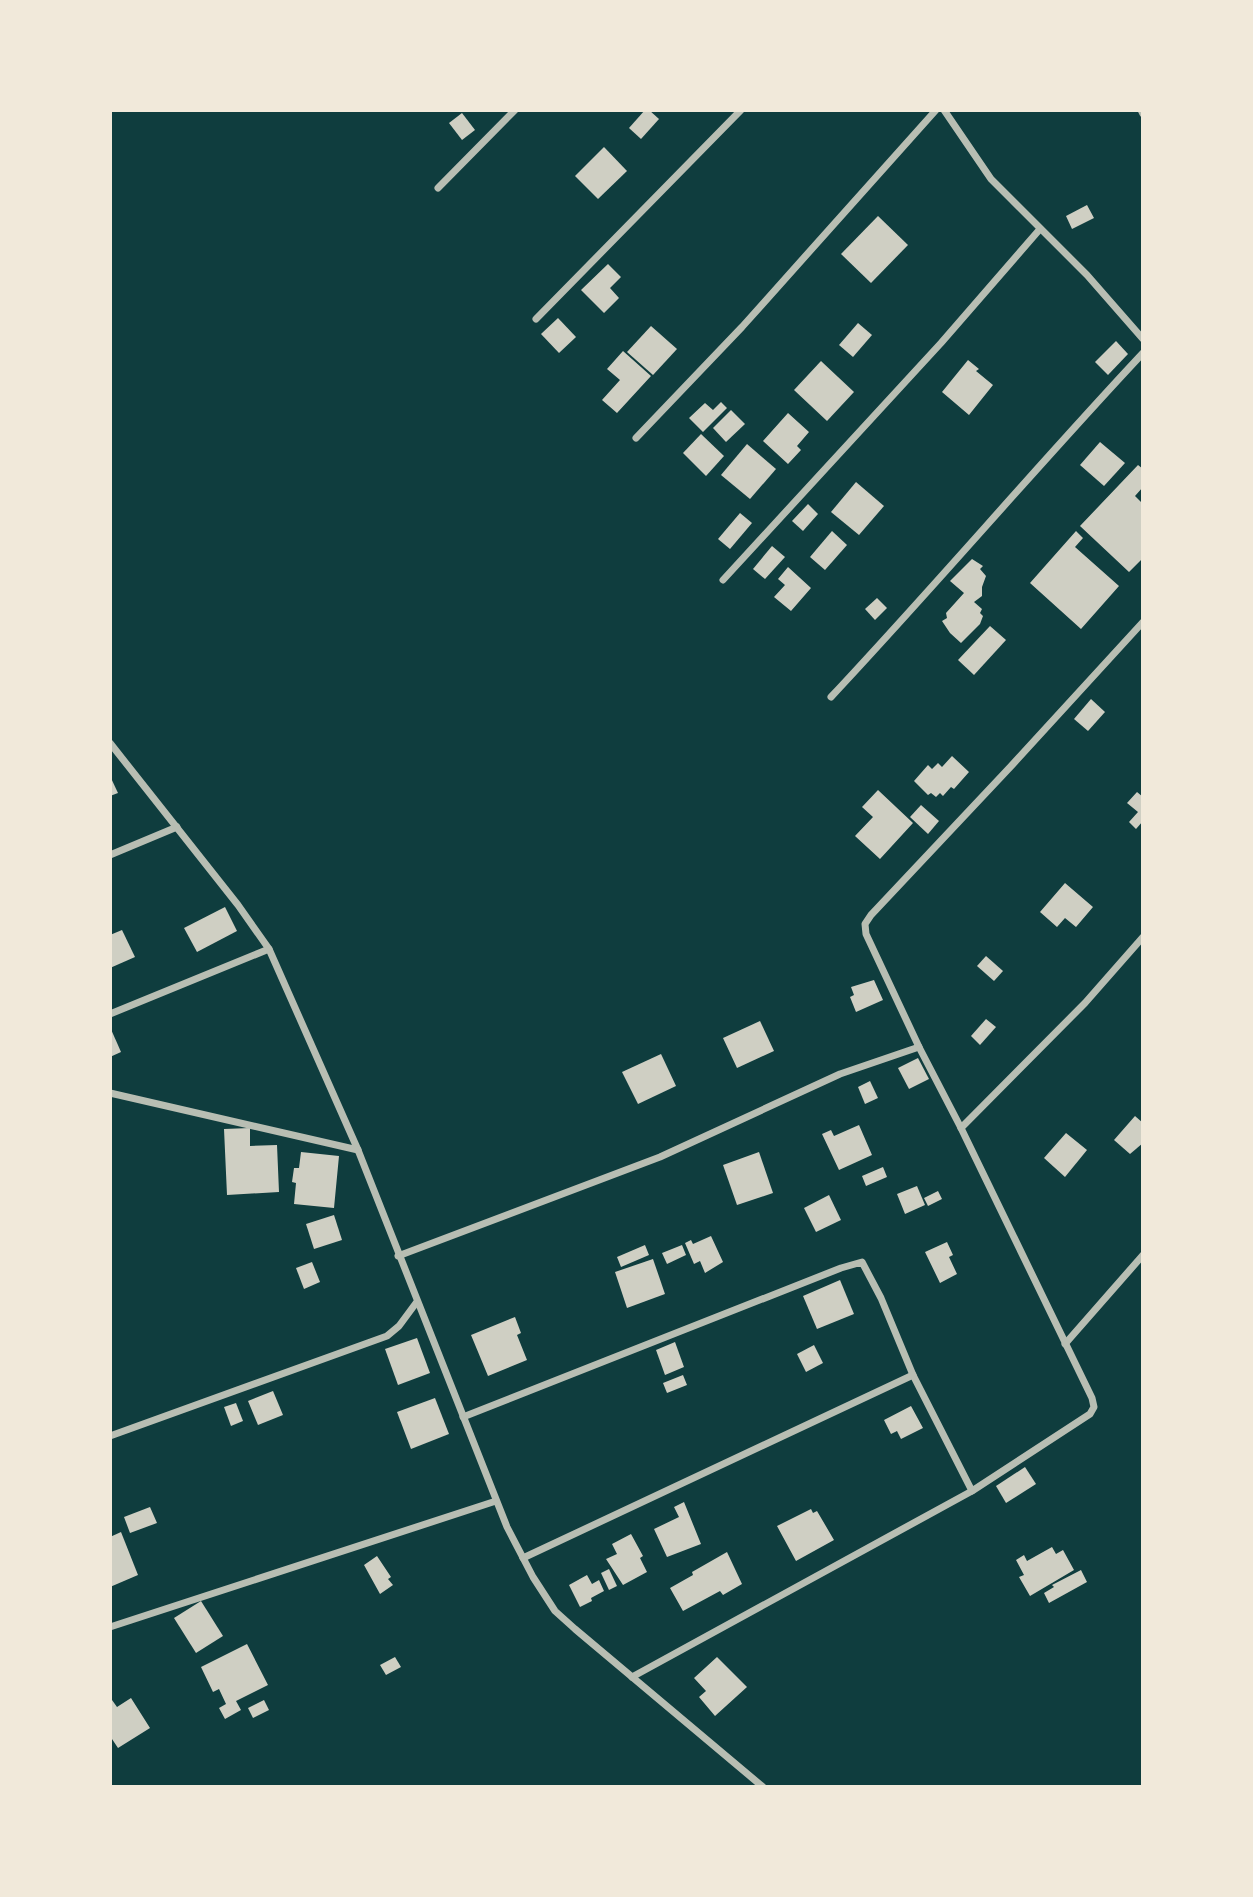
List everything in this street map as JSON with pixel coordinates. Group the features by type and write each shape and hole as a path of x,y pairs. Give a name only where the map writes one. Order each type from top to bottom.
{"street":[{"path":"438,188 514,110"},
{"path":"536,319 741,110"},
{"path":"636,438 742,327 936,110"},
{"path":"944,110 991,179 1087,275 1143,339"},
{"path":"723,580 941,342 1040,229"},
{"path":"831,697 902,621 1054,447 1143,353"},
{"path":"632,1676 972,1491 1090,1414 1094,1407 961,1128 919,1047 866,934 865,924 1143,622"},
{"path":"110,743 238,905 269,949 358,1150 496,1501 533,1577 555,1611 763,1787"},
{"path":"110,855 177,827"},
{"path":"961,1128 1085,1003 1143,937"},
{"path":"110,1014 269,949"},
{"path":"398,1256 660,1157 840,1074 919,1047"},
{"path":"110,1093 358,1150"},
{"path":"1065,1344 1143,1255"},
{"path":"463,1418 828,1273 862,1262 881,1298 913,1375 972,1491"},
{"path":"110,1436 387,1336 399,1326 416,1303"},
{"path":"523,1558 913,1375"},
{"path":"110,1627 496,1501"}],"building":[{"path":"645,110 649,110 659,119 641,139 629,128"},
{"path":"462,113 475,130 462,140 449,123"},
{"path":"604,147 627,171 598,199 575,176"},
{"path":"1087,205 1094,218 1072,229 1066,216"},
{"path":"878,216 908,245 871,283 841,254"},
{"path":"608,264 621,277 610,288 619,298 604,313 581,290"},
{"path":"558,318 576,337 559,353 541,334"},
{"path":"858,323 872,335 853,357 839,345"},
{"path":"651,326 677,349 653,375 627,352"},
{"path":"1116,341 1128,354 1108,375 1095,362"},
{"path":"623,351 651,376 617,413 602,400 620,380 607,369"},
{"path":"968,360 979,369 976,371 993,385 969,415 942,392"},
{"path":"821,361 854,392 827,421 794,390"},
{"path":"721,402 727,408 703,432 689,418 705,403 713,410"},
{"path":"731,410 745,424 726,442 713,428"},
{"path":"788,413 809,432 797,446 801,450 788,464 763,441"},
{"path":"701,434 724,456 706,476 683,453"},
{"path":"1100,442 1125,463 1104,486 1080,465"},
{"path":"747,444 776,469 750,499 721,475"},
{"path":"1138,465 1143,469 1143,487 1135,496 1143,504 1143,558 1129,572 1080,526"},
{"path":"856,482 884,506 859,535 831,512"},
{"path":"808,504 818,514 803,531 792,521"},
{"path":"740,513 752,523 730,549 718,539"},
{"path":"832,531 847,545 825,570 810,557"},
{"path":"1076,531 1083,538 1075,547 1119,586 1081,629 1030,583"},
{"path":"772,546 785,557 765,579 753,569"},
{"path":"972,559 983,566 980,569 986,576 982,596 974,602 982,609 980,613 983,616 980,624 961,643 942,621 964,593 950,581"},
{"path":"788,567 811,588 791,611 774,597 785,585 778,579"},
{"path":"877,598 887,608 875,620 865,609"},
{"path":"990,626 1006,640 974,675 958,660"},
{"path":"1091,699 1105,712 1088,731 1074,719"},
{"path":"952,756 969,772 954,789 951,787 943,796 940,793 936,797 931,793 928,795 914,781 928,765 932,769 938,763 942,767"},
{"path":"110,776 118,793 110,796"},
{"path":"878,790 913,823 880,859 855,836 873,817 862,807"},
{"path":"1137,792 1143,797 1143,821 1136,829 1129,822 1138,812 1127,803"},
{"path":"921,805 939,821 928,834 910,817"},
{"path":"1065,883 1093,907 1076,927 1065,918 1057,927 1040,912"},
{"path":"225,907 237,931 197,952 184,928"},
{"path":"122,930 135,957 110,968 110,935"},
{"path":"986,956 1003,971 994,981 977,966"},
{"path":"874,980 883,1000 856,1012 850,997 854,995 851,987"},
{"path":"986,1019 996,1027 980,1045 971,1036"},
{"path":"760,1021 774,1051 737,1068 723,1038"},
{"path":"110,1027 121,1052 110,1057"},
{"path":"661,1054 676,1086 638,1104 622,1072"},
{"path":"918,1058 929,1079 909,1089 898,1068"},
{"path":"870,1081 878,1098 865,1104 858,1087"},
{"path":"1135,1116 1143,1123 1143,1143 1130,1154 1114,1140"},
{"path":"859,1125 872,1155 839,1170 822,1134 831,1130 834,1136"},
{"path":"250,1128 250,1146 277,1145 279,1192 227,1195 224,1129"},
{"path":"1066,1133 1087,1150 1065,1177 1044,1158"},
{"path":"301,1152 339,1156 334,1208 294,1204 296,1183 292,1182 294,1168 299,1168"},
{"path":"759,1152 773,1193 737,1205 723,1165"},
{"path":"883,1167 887,1177 866,1186 862,1176"},
{"path":"917,1186 925,1205 905,1214 897,1194"},
{"path":"938,1191 942,1199 928,1206 924,1198"},
{"path":"829,1195 841,1220 816,1232 804,1208"},
{"path":"334,1215 342,1240 314,1249 306,1224"},
{"path":"711,1236 723,1262 705,1273 700,1261 694,1264 685,1243 691,1240 693,1244"},
{"path":"947,1242 953,1255 949,1257 957,1274 940,1283 925,1252"},
{"path":"645,1245 649,1255 621,1267 617,1257"},
{"path":"682,1245 686,1255 667,1264 662,1253"},
{"path":"653,1259 665,1294 627,1308 615,1272"},
{"path":"312,1262 320,1282 304,1289 296,1268"},
{"path":"840,1280 854,1314 817,1329 803,1296"},
{"path":"515,1317 521,1333 517,1335 527,1360 488,1376 471,1335"},
{"path":"417,1338 430,1373 398,1385 385,1349"},
{"path":"675,1342 684,1367 665,1375 656,1350"},
{"path":"814,1345 823,1363 806,1372 797,1354"},
{"path":"683,1375 687,1385 667,1393 663,1383"},
{"path":"273,1391 283,1415 258,1425 248,1401"},
{"path":"435,1398 449,1434 411,1449 397,1412"},
{"path":"236,1403 243,1421 231,1426 224,1407"},
{"path":"911,1406 923,1428 901,1439 897,1431 891,1434 884,1420"},
{"path":"1025,1467 1036,1484 1006,1503 996,1486"},
{"path":"684,1502 701,1544 667,1557 654,1529 679,1517 674,1507"},
{"path":"150,1507 157,1523 130,1533 124,1517"},
{"path":"811,1509 813,1513 817,1511 834,1540 796,1561 777,1526"},
{"path":"121,1532 138,1575 110,1587 110,1537"},
{"path":"631,1534 643,1556 640,1558 647,1572 623,1585 606,1559 617,1554 612,1544"},
{"path":"1052,1547 1056,1554 1063,1550 1074,1570 1030,1596 1019,1577 1024,1575 1016,1560 1024,1555 1027,1561"},
{"path":"727,1552 742,1584 723,1595 720,1591 683,1611 670,1588"},
{"path":"377,1556 391,1577 388,1579 393,1585 380,1594 364,1565"},
{"path":"609,1569 617,1586 609,1590 601,1573"},
{"path":"1081,1570 1087,1582 1049,1603 1044,1593 1054,1587 1052,1585"},
{"path":"587,1575 592,1584 599,1580 604,1591 580,1607 569,1585"},
{"path":"201,1601 223,1636 196,1653 174,1618"},
{"path":"247,1644 268,1685 236,1701 241,1710 225,1719 219,1708 226,1704 219,1689 213,1692 201,1667"},
{"path":"395,1657 401,1667 386,1675 380,1665"},
{"path":"717,1657 747,1687 715,1716 699,1697 706,1691 694,1678"},
{"path":"131,1698 150,1728 118,1748 110,1736 110,1701 117,1707"},
{"path":"264,1700 269,1710 253,1718 248,1708"}]}
